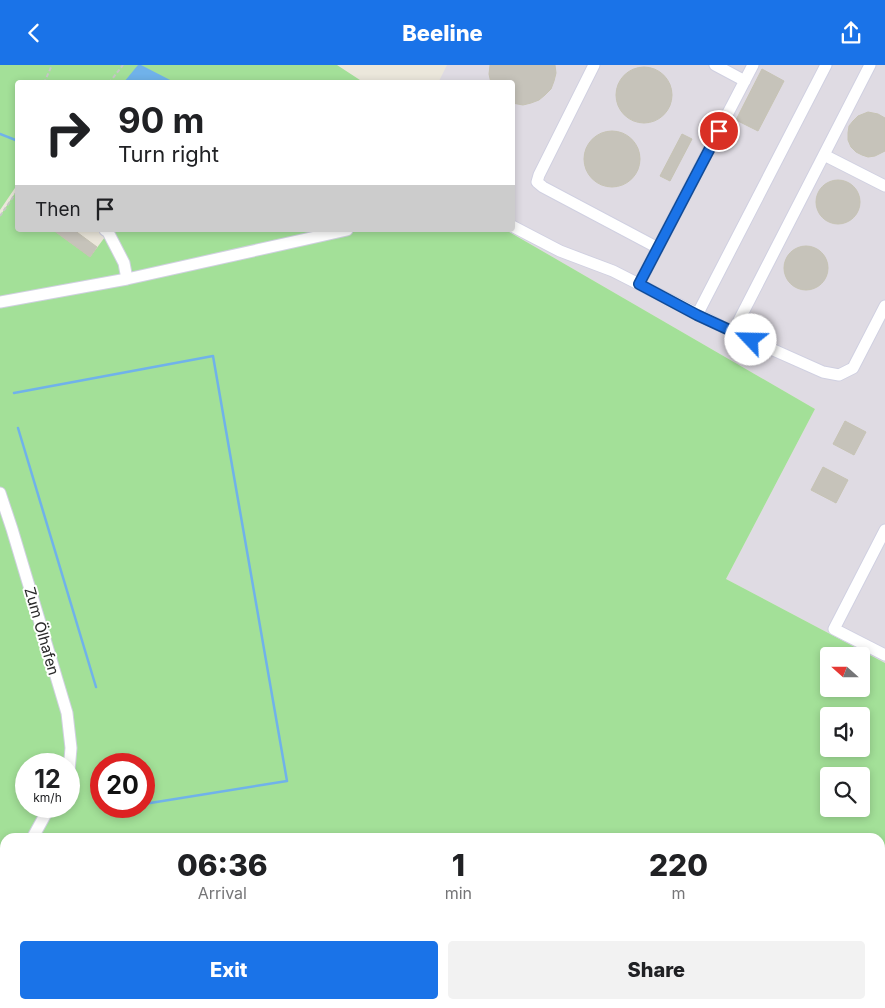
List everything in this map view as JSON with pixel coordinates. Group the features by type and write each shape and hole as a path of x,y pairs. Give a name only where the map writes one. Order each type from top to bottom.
{"street":[{"path":"594,65 538,175 537,182 543,187 658,248"},
{"path":"715,65 745,81"},
{"path":"639,284 753,65"},
{"path":"697,315 826,65"},
{"path":"733,332 870,65"},
{"path":"824,155 885,186"},
{"path":"515,228 560,251 613,271 697,315 823,372 839,375 853,368 885,306"},
{"path":"108,232 124,263 127,279"},
{"path":"0,302 127,279 338,232"},
{"name":"Zum Ölhafen","path":"0,493 66,713 71,753"},
{"path":"885,530 834,629 885,655"},
{"path":"35,833 43,818"}],"path":[{"path":"45,80 52,65"},
{"path":"111,80 123,65"},
{"path":"0,215 15,194"}],"shaded area":[{"path":"447,65 885,65 885,663 870,655 870,647 855,647 726,579 815,409 509,232 515,232 515,80 440,80"}],"green space":[{"path":"0,65 337,65 360,80 15,80 15,188 0,210"},
{"path":"15,193 15,232 56,232 90,257 107,232 509,232 815,409 726,579 855,647 820,647 820,697 870,697 870,655 885,663 885,833 0,833 0,216"}],"water":[{"path":"138,65 141,65 170,80 126,80"}],"building":[{"path":"490,65 555,65 556,73 551,89 545,95 539,100 523,105 515,104 515,80 490,80"},
{"path":"639,67 649,67 664,75 670,84 672,95 670,106 664,115 649,123 639,123 628,118 621,111 616,100 616,90 621,79 628,72"},
{"path":"762,69 784,81 758,131 736,120"},
{"path":"868,112 885,118 885,151 868,157 856,152 851,147 848,133 849,126 853,121 858,116"},
{"path":"607,131 617,131 632,139 638,148 640,159 638,170 632,179 617,187 607,187 596,182 589,175 584,164 584,154 589,143 596,136"},
{"path":"682,134 692,139 670,181 660,176"},
{"path":"834,180 842,180 854,186 860,202 854,218 842,224 834,224 822,218 816,206 816,198 822,186"},
{"path":"56,232 77,232 97,247 90,257"},
{"path":"802,246 810,246 822,252 828,268 822,284 810,290 802,290 790,284 784,272 784,264 790,252"},
{"path":"845,421 866,432 854,455 833,444"},
{"path":"823,467 848,480 836,503 811,490"}],"waterway":[{"path":"0,134 15,140"},
{"path":"14,393 213,356 287,781 155,802"},
{"path":"18,428 96,687"}],"route":[{"path":"719,131 639,284 697,315 751,340"}]}
